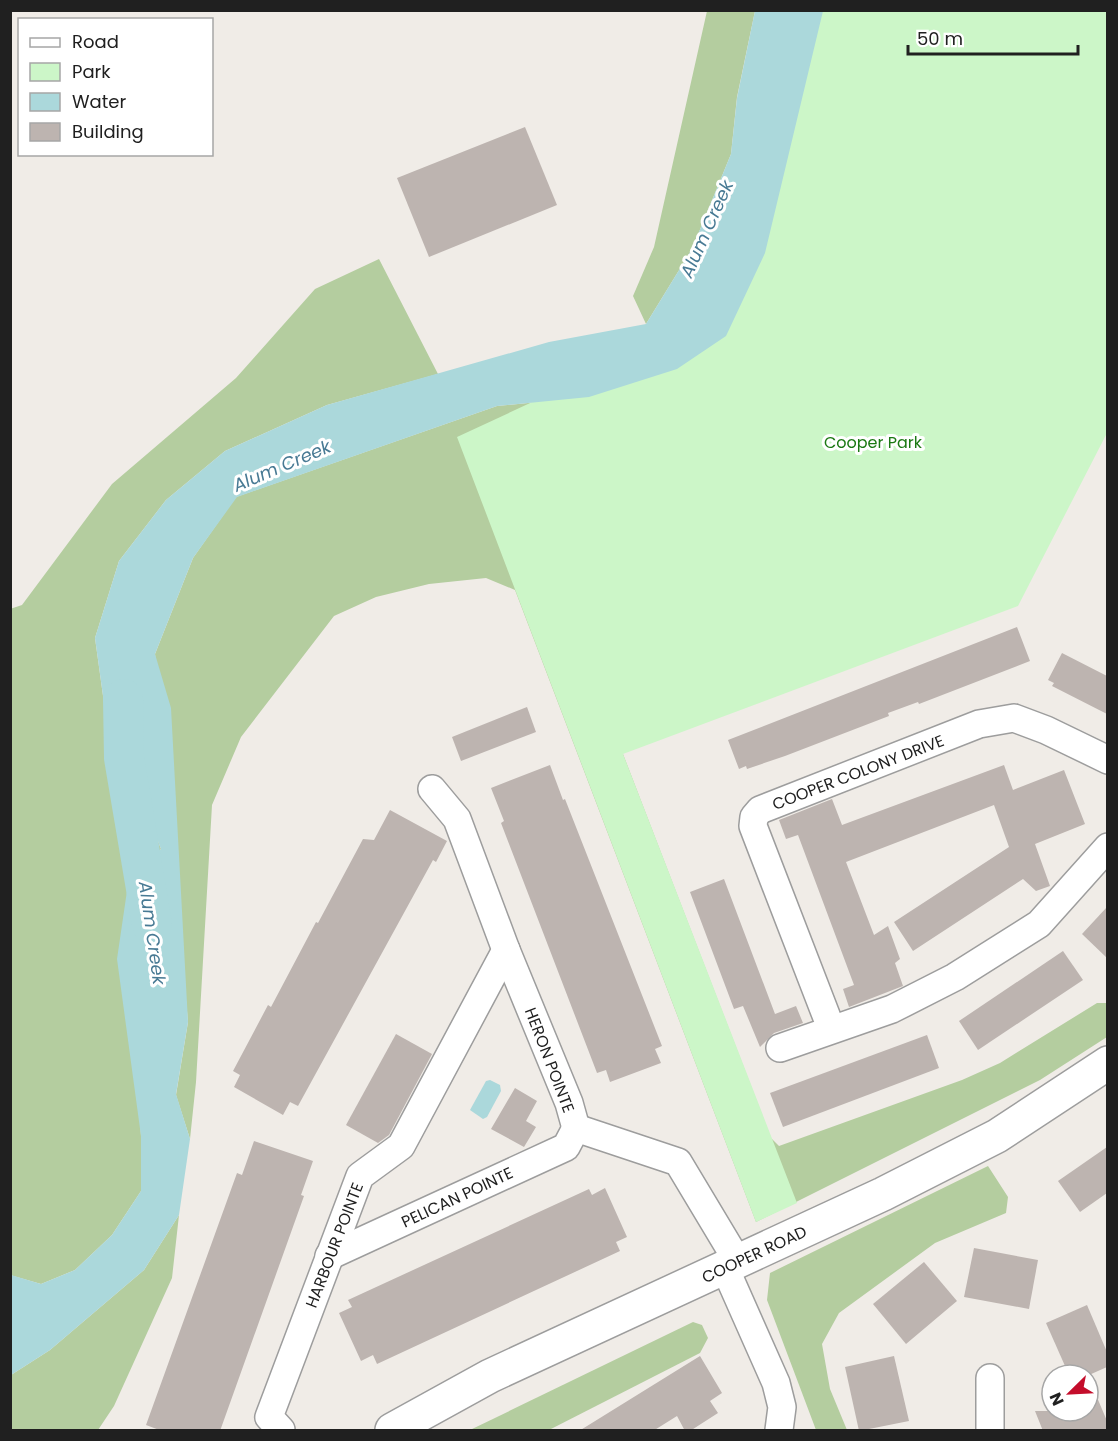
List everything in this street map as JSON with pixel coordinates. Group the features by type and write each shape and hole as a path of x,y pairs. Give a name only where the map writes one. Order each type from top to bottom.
{"street":[{"name":"COOPER COLONY DRIVE","path":"831,1028 753,826 754,817 759,810 979,724 1014,718 1046,730 1107,760"},
{"name":"HERON POINTE","path":"432,789 458,819 506,950 569,1103 576,1128 678,1162 732,1265 776,1383 782,1407 779,1431"},
{"path":"780,1048 902,1004 955,977 1039,924 1107,847"},
{"name":"HARBOUR POINTE","path":"281,1431 268,1417 360,1176 401,1146 506,950"},
{"name":"COOPER ROAD","path":"392,1431 490,1376 882,1194 997,1136 1107,1063"},
{"name":"PELICAN POINTE","path":"329,1256 566,1147 576,1128"},
{"path":"990,1378 990,1431"}],"green space":[{"path":"707,11 755,11 737,97 731,154 692,249 646,324 633,296 654,247"},
{"name":"Cooper Park","path":"780,11 1107,11 1107,433 1018,606 623,754 797,1203 756,1222 457,437 711,319"},
{"path":"379,259 438,374 327,405 225,451 166,500 119,561 95,638 104,703 161,849 128,884 141,1136 141,1191 112,1235 75,1270 41,1284 10,1275 10,609 22,605 112,484 236,378 315,289"},
{"path":"589,397 623,754 771,1138 779,1146 962,1080 1000,1063 1097,1003 1107,1003 1107,1037 1040,1080 756,1222 515,590 486,578 429,584 376,597 334,616 241,737 212,805 196,1082 190,1139 176,1095 188,1022 155,654 193,558 236,497 497,406"},
{"path":"988,1166 1008,1197 1006,1213 935,1243 839,1313 822,1344 830,1389 847,1430 816,1430 767,1300 770,1273"},
{"path":"179,1215 172,1278 114,1406 98,1430 11,1430 11,1375 50,1350 144,1270"},
{"path":"693,1322 702,1325 708,1338 700,1353 549,1430 470,1430"}],"water":[{"path":"755,11 823,11 765,253 726,336 677,369 589,397 497,406 237,497 193,558 155,654 171,708 188,1022 176,1094 190,1139 179,1215 144,1270 50,1350 11,1375 11,1275 41,1284 75,1270 112,1235 141,1191 141,1136 117,959 128,884 161,849 104,703 95,638 119,561 166,500 225,451 327,405 549,342 646,324 692,249 731,154 737,98"},
{"path":"490,1080 500,1085 501,1091 487,1117 483,1119 470,1110 486,1081"}],"building":[{"path":"525,127 557,205 429,257 397,178"},
{"path":"1017,627 1030,661 919,704 918,702 888,713 889,716 785,756 747,769 746,766 739,769 728,740"},
{"path":"1062,653 1107,676 1107,714 1052,686 1054,683 1048,680"},
{"path":"527,707 536,732 461,761 452,737"},
{"path":"550,765 662,1046 655,1049 661,1063 610,1082 606,1070 597,1073 501,823 504,821 491,788"},
{"path":"1004,765 1013,790 1064,770 1085,824 1035,844 1050,886 1036,891 1023,879 913,951 894,922 1009,847 994,805 846,862 874,935 888,926 900,959 895,963 903,986 849,1007 843,989 854,985 798,835 786,839 779,820 832,799 842,825"},
{"path":"390,810 447,841 436,862 433,860 298,1106 290,1102 283,1115 234,1087 240,1075 233,1071 268,1005 271,1007 363,839 374,840"},
{"path":"724,879 775,1014 796,1006 803,1023 774,1033 760,1047 743,1006 734,1009 690,892"},
{"path":"1107,907 1107,958 1082,934"},
{"path":"1063,951 1083,980 978,1050 959,1021"},
{"path":"396,1034 432,1054 389,1135 378,1143 346,1125"},
{"path":"927,1035 939,1068 783,1127 770,1093"},
{"path":"515,1088 537,1101 526,1121 536,1127 524,1147 491,1129"},
{"path":"254,1141 313,1161 301,1195 304,1196 220,1431 162,1431 146,1425 237,1173 242,1175"},
{"path":"1107,1147 1107,1193 1080,1212 1058,1181"},
{"path":"605,1188 627,1237 616,1242 620,1251 377,1364 373,1355 361,1361 339,1313 352,1307 348,1300 589,1189 592,1195"},
{"path":"974,1248 1038,1260 1029,1309 964,1297"},
{"path":"924,1262 957,1301 906,1344 873,1304"},
{"path":"1087,1305 1107,1352 1107,1367 1100,1370 1100,1363 1064,1363 1046,1323"},
{"path":"700,1356 722,1393 710,1401 718,1413 690,1431 685,1431 677,1416 653,1431 579,1431"},
{"path":"894,1356 909,1421 859,1431 845,1367"},
{"path":"1100,1404 1107,1421 1107,1431 1043,1431 1035,1411 1040,1411 1040,1423 1100,1423"}],"waterway":[{"name":"Alum Creek","path":"123,699 124,758 152,924"}]}
